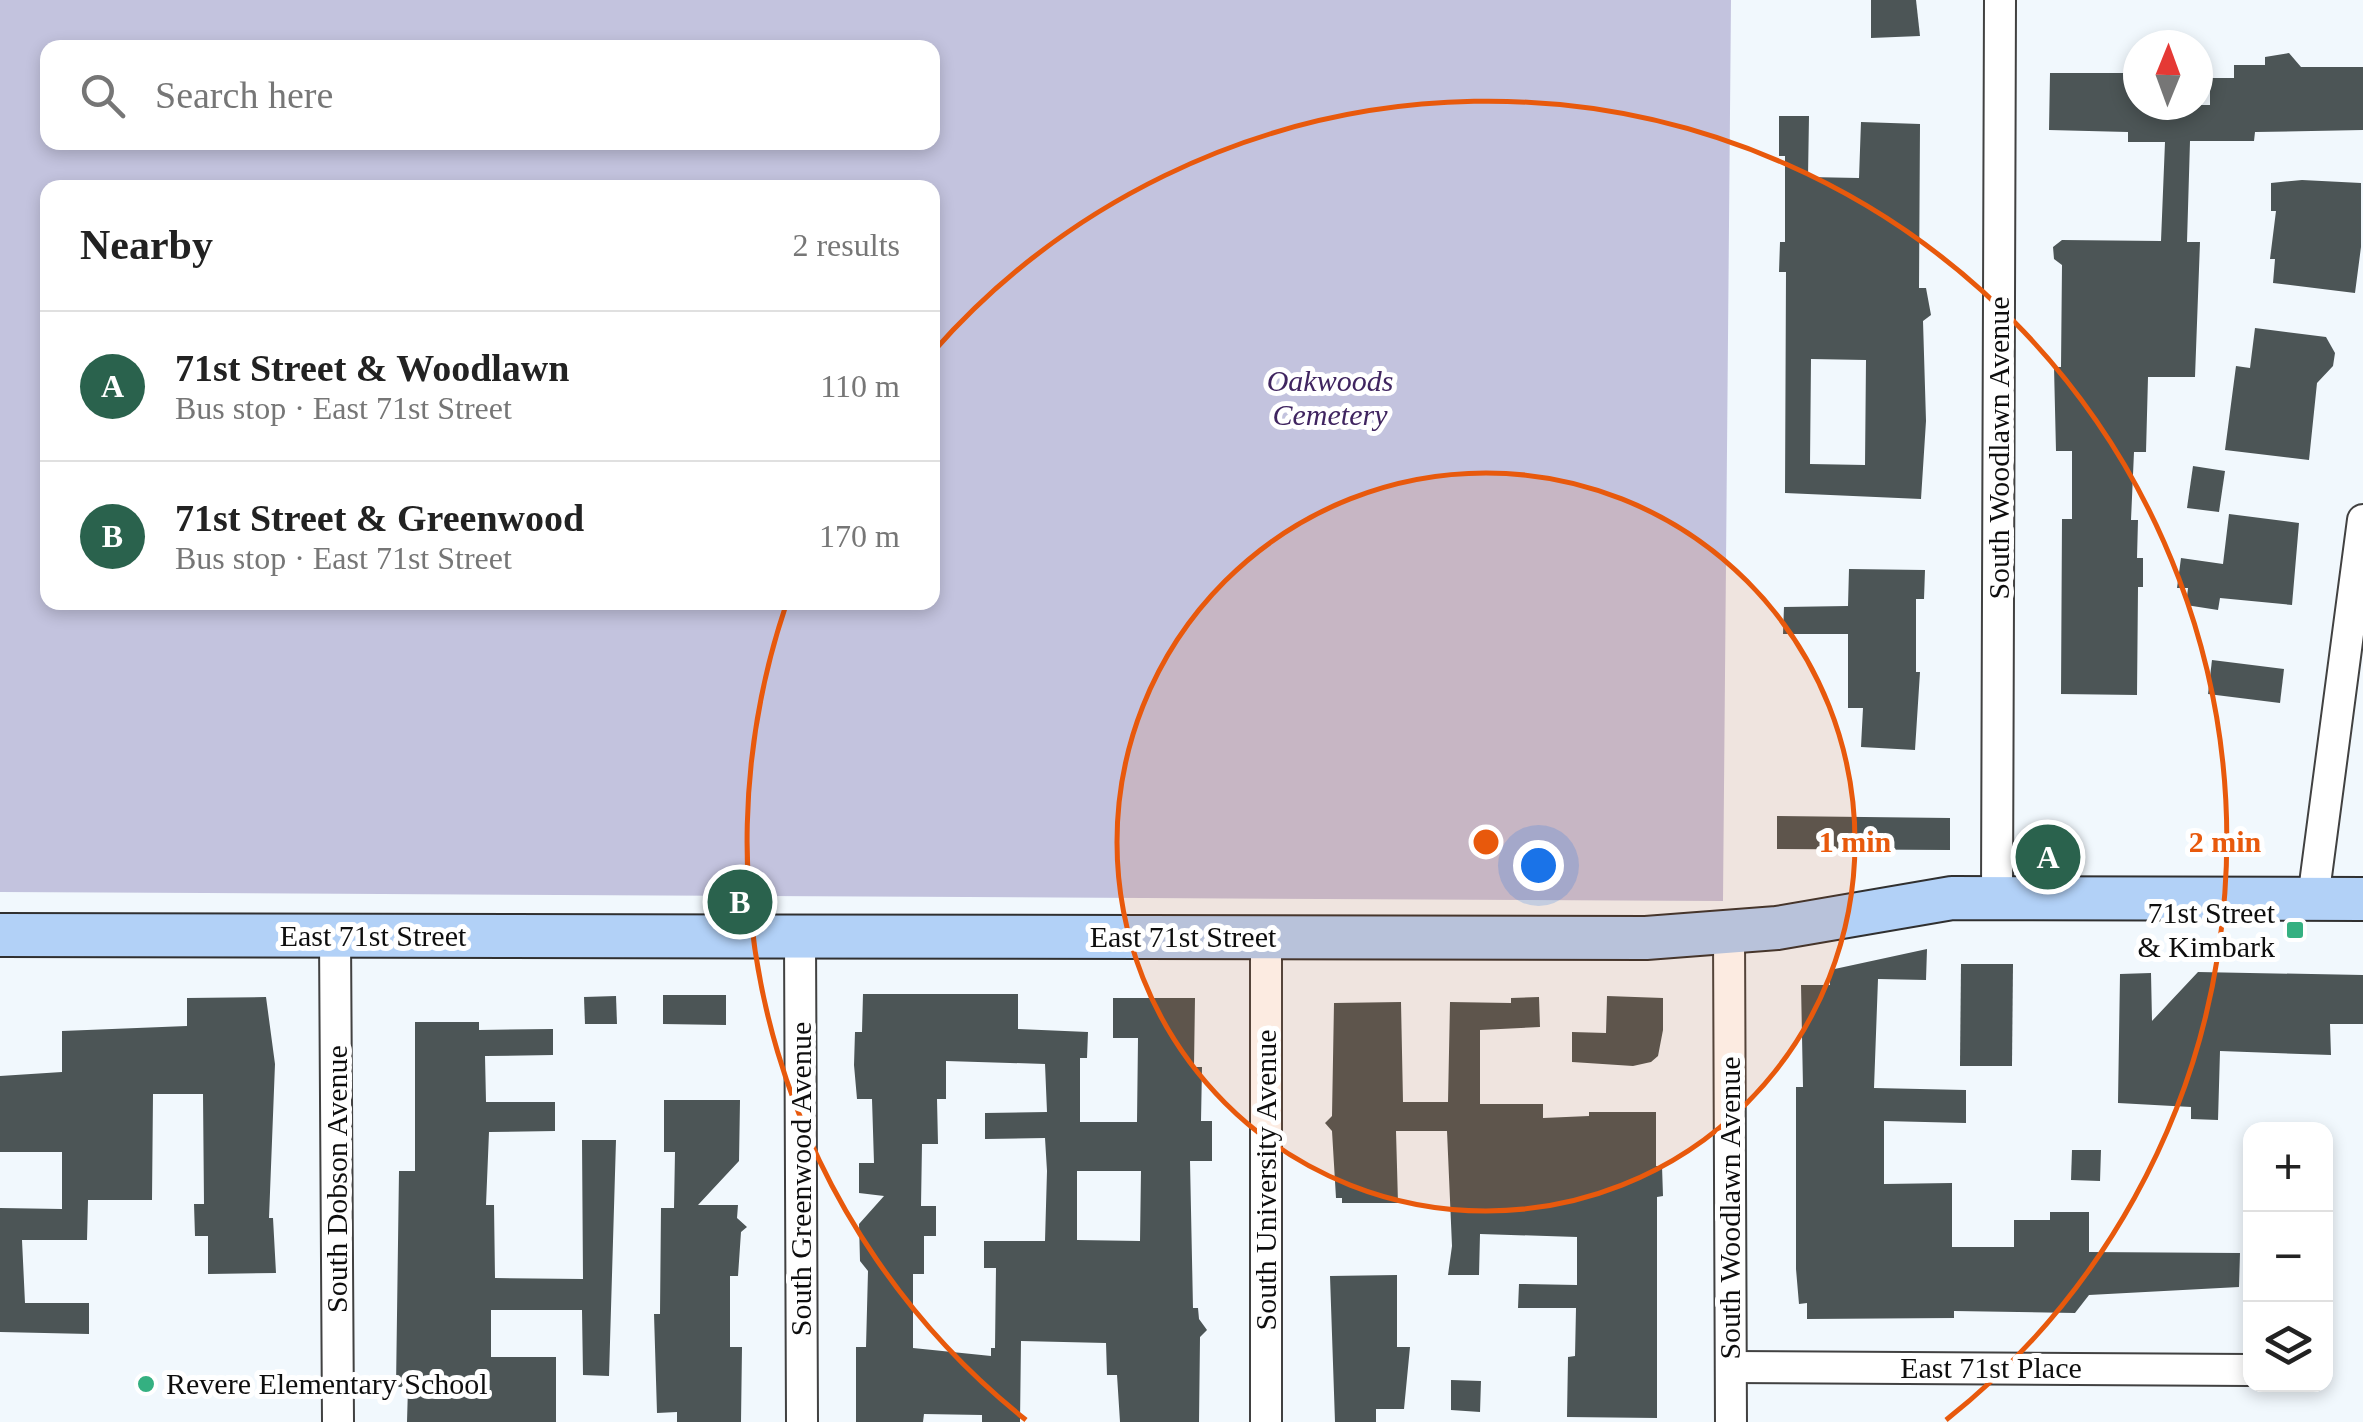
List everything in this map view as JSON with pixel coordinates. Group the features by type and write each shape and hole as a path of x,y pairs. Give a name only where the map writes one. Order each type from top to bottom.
{"main road":[{"name":"East 71st Street","path":"0,935 1266,938 1729,934 1895,904 1997,896 2363,899"}],"street":[{"name":"South Woodlawn Avenue","path":"1997,896 2000,0"},
{"path":"2313,899 2363,520"},
{"name":"South Woodlawn Avenue","path":"1729,934 1731,1422"},
{"name":"South Dobson Avenue","path":"335,936 338,1422"},
{"name":"South Greenwood Avenue","path":"800,936 802,1422"},
{"name":"South University Avenue","path":"1266,938 1266,1422"},
{"name":"East 71st Place","path":"1731,1367 2243,1370"}],"green space":[{"name":"Oakwoods Cemetery","path":"0,0 1731,0 1723,901 0,892"}],"building":[{"path":"1871,0 1916,0 1920,36 1871,38"},
{"path":"2289,53 2301,67 2363,67 2363,130 2255,132 2254,141 2190,141 2187,242 2200,242 2195,377 2148,377 2146,452 2134,452 2131,520 2138,520 2137,558 2143,558 2143,587 2138,587 2137,695 2061,694 2062,519 2072,519 2072,451 2056,451 2054,367 2061,367 2062,265 2054,259 2053,247 2062,240 2161,241 2165,142 2128,142 2128,132 2049,130 2050,73 2123,73 2123,120 2213,120 2213,78 2234,78 2234,65 2265,65 2265,57"},
{"path":"1779,116 1809,116 1808,177 1859,178 1861,122 1920,124 1919,288 1926,288 1931,315 1923,321 1926,421 1921,499 1785,493 1786,272 1779,272 1780,242 1785,242 1785,156 1779,156","holes":["1811,359 1866,360 1865,465 1810,464"]},
{"path":"2271,183 2361,183 2361,247 2355,293 2273,283 2275,259 2270,259 2276,211 2271,211"},
{"path":"2255,328 2326,337 2335,353 2333,366 2317,383 2309,460 2225,450 2236,366 2250,368"},
{"path":"2193,466 2225,471 2219,512 2187,508"},
{"path":"2229,514 2299,523 2292,605 2220,598 2218,610 2186,605 2188,588 2177,588 2181,558 2223,564"},
{"path":"1849,569 1925,570 1924,599 1916,599 1916,672 1920,672 1915,750 1861,747 1863,708 1848,708 1848,634 1783,634 1784,607 1848,606"},
{"path":"2212,660 2284,669 2280,703 2208,694"},
{"path":"1777,816 1950,818 1950,850 1777,849"},
{"path":"1927,949 1926,980 1878,979 1874,1088 1966,1090 1966,1123 1884,1121 1884,1184 1952,1183 1952,1247 2014,1247 2014,1220 2050,1220 2050,1212 2089,1212 2089,1252 2240,1253 2239,1287 2089,1295 2075,1313 1954,1311 1954,1318 1807,1319 1807,1303 1799,1304 1796,1269 1796,1087 1803,1087 1801,985 1830,985 1830,970"},
{"path":"1961,964 2013,964 2012,1066 1960,1066"},
{"path":"2198,972 2363,975 2363,1024 2330,1024 2331,1055 2220,1051 2218,1120 2191,1119 2191,1107 2118,1103 2120,974 2151,973 2152,1021"},
{"path":"863,994 1018,994 1018,1029 1088,1032 1087,1058 1080,1058 1080,1122 1137,1122 1138,1038 1113,1038 1113,998 1195,998 1194,1067 1202,1067 1201,1121 1212,1121 1212,1161 1190,1161 1193,1308 1198,1308 1199,1319 1207,1330 1200,1337 1199,1422 1120,1422 1117,1375 1107,1375 1106,1343 1021,1341 1020,1422 982,1422 982,1415 924,1414 923,1422 856,1422 856,1347 866,1347 868,1271 860,1261 859,1224 884,1196 859,1193 859,1163 874,1163 872,1099 857,1099 855,1032 862,1032","holes":["946,1061 1045,1064 1047,1112 985,1113 985,1139 1045,1138 1047,1171 1045,1241 984,1241 984,1268 996,1268 995,1348 991,1348 991,1356 913,1348 913,1274 924,1274 924,1236 936,1236 936,1206 921,1206 922,1144 938,1144 937,1099 946,1099","1077,1171 1141,1171 1140,1241 1077,1240"]},
{"path":"663,995 726,995 726,1025 663,1024"},
{"path":"616,996 617,1024 585,1024 584,997"},
{"path":"1607,996 1663,998 1663,1030 1658,1056 1651,1062 1633,1066 1572,1062 1572,1032 1606,1033"},
{"path":"266,997 275,1064 269,1218 273,1218 276,1273 208,1274 208,1236 195,1236 194,1204 204,1204 203,1094 153,1094 152,1200 88,1200 87,1240 22,1240 25,1303 89,1303 89,1334 0,1332 0,1208 62,1209 62,1152 0,1152 0,1076 62,1072 62,1031 187,1026 187,998"},
{"path":"1539,997 1540,1027 1480,1030 1480,1104 1543,1104 1543,1118 1589,1116 1589,1112 1656,1112 1656,1166 1662,1166 1663,1196 1657,1197 1657,1418 1567,1417 1568,1357 1575,1356 1576,1308 1518,1308 1519,1284 1577,1285 1577,1237 1480,1234 1479,1275 1448,1275 1452,1246 1447,1131 1396,1131 1398,1203 1342,1203 1342,1198 1336,1198 1332,1131 1325,1123 1332,1116 1334,1003 1401,1002 1403,1102 1448,1102 1450,1002 1511,1003 1511,998"},
{"path":"415,1022 479,1022 479,1030 553,1029 553,1055 485,1056 486,1102 555,1102 555,1131 489,1132 486,1205 494,1205 495,1278 583,1279 582,1140 616,1140 609,1376 583,1375 582,1310 491,1310 491,1357 556,1357 556,1422 407,1422 408,1387 396,1387 399,1171 415,1171"},
{"path":"664,1100 740,1100 739,1161 698,1205 738,1205 737,1218 747,1227 741,1232 738,1276 730,1276 730,1347 742,1347 741,1422 677,1422 677,1412 657,1413 654,1314 660,1314 661,1208 674,1208 675,1152 664,1152"},
{"path":"2072,1150 2101,1150 2100,1181 2071,1180"},
{"path":"1397,1275 1397,1347 1410,1347 1404,1409 1376,1409 1376,1422 1335,1422 1330,1276"},
{"path":"1451,1380 1481,1381 1480,1412 1451,1410"}],"place":[{"name":"71st Street & Woodlawn","path":"2048,857"},
{"name":"71st Street & Greenwood","path":"740,902"},
{"name":"71st Street & Kimbark","path":"2295,930"},
{"name":"Revere Elementary School","path":"146,1384"}]}
